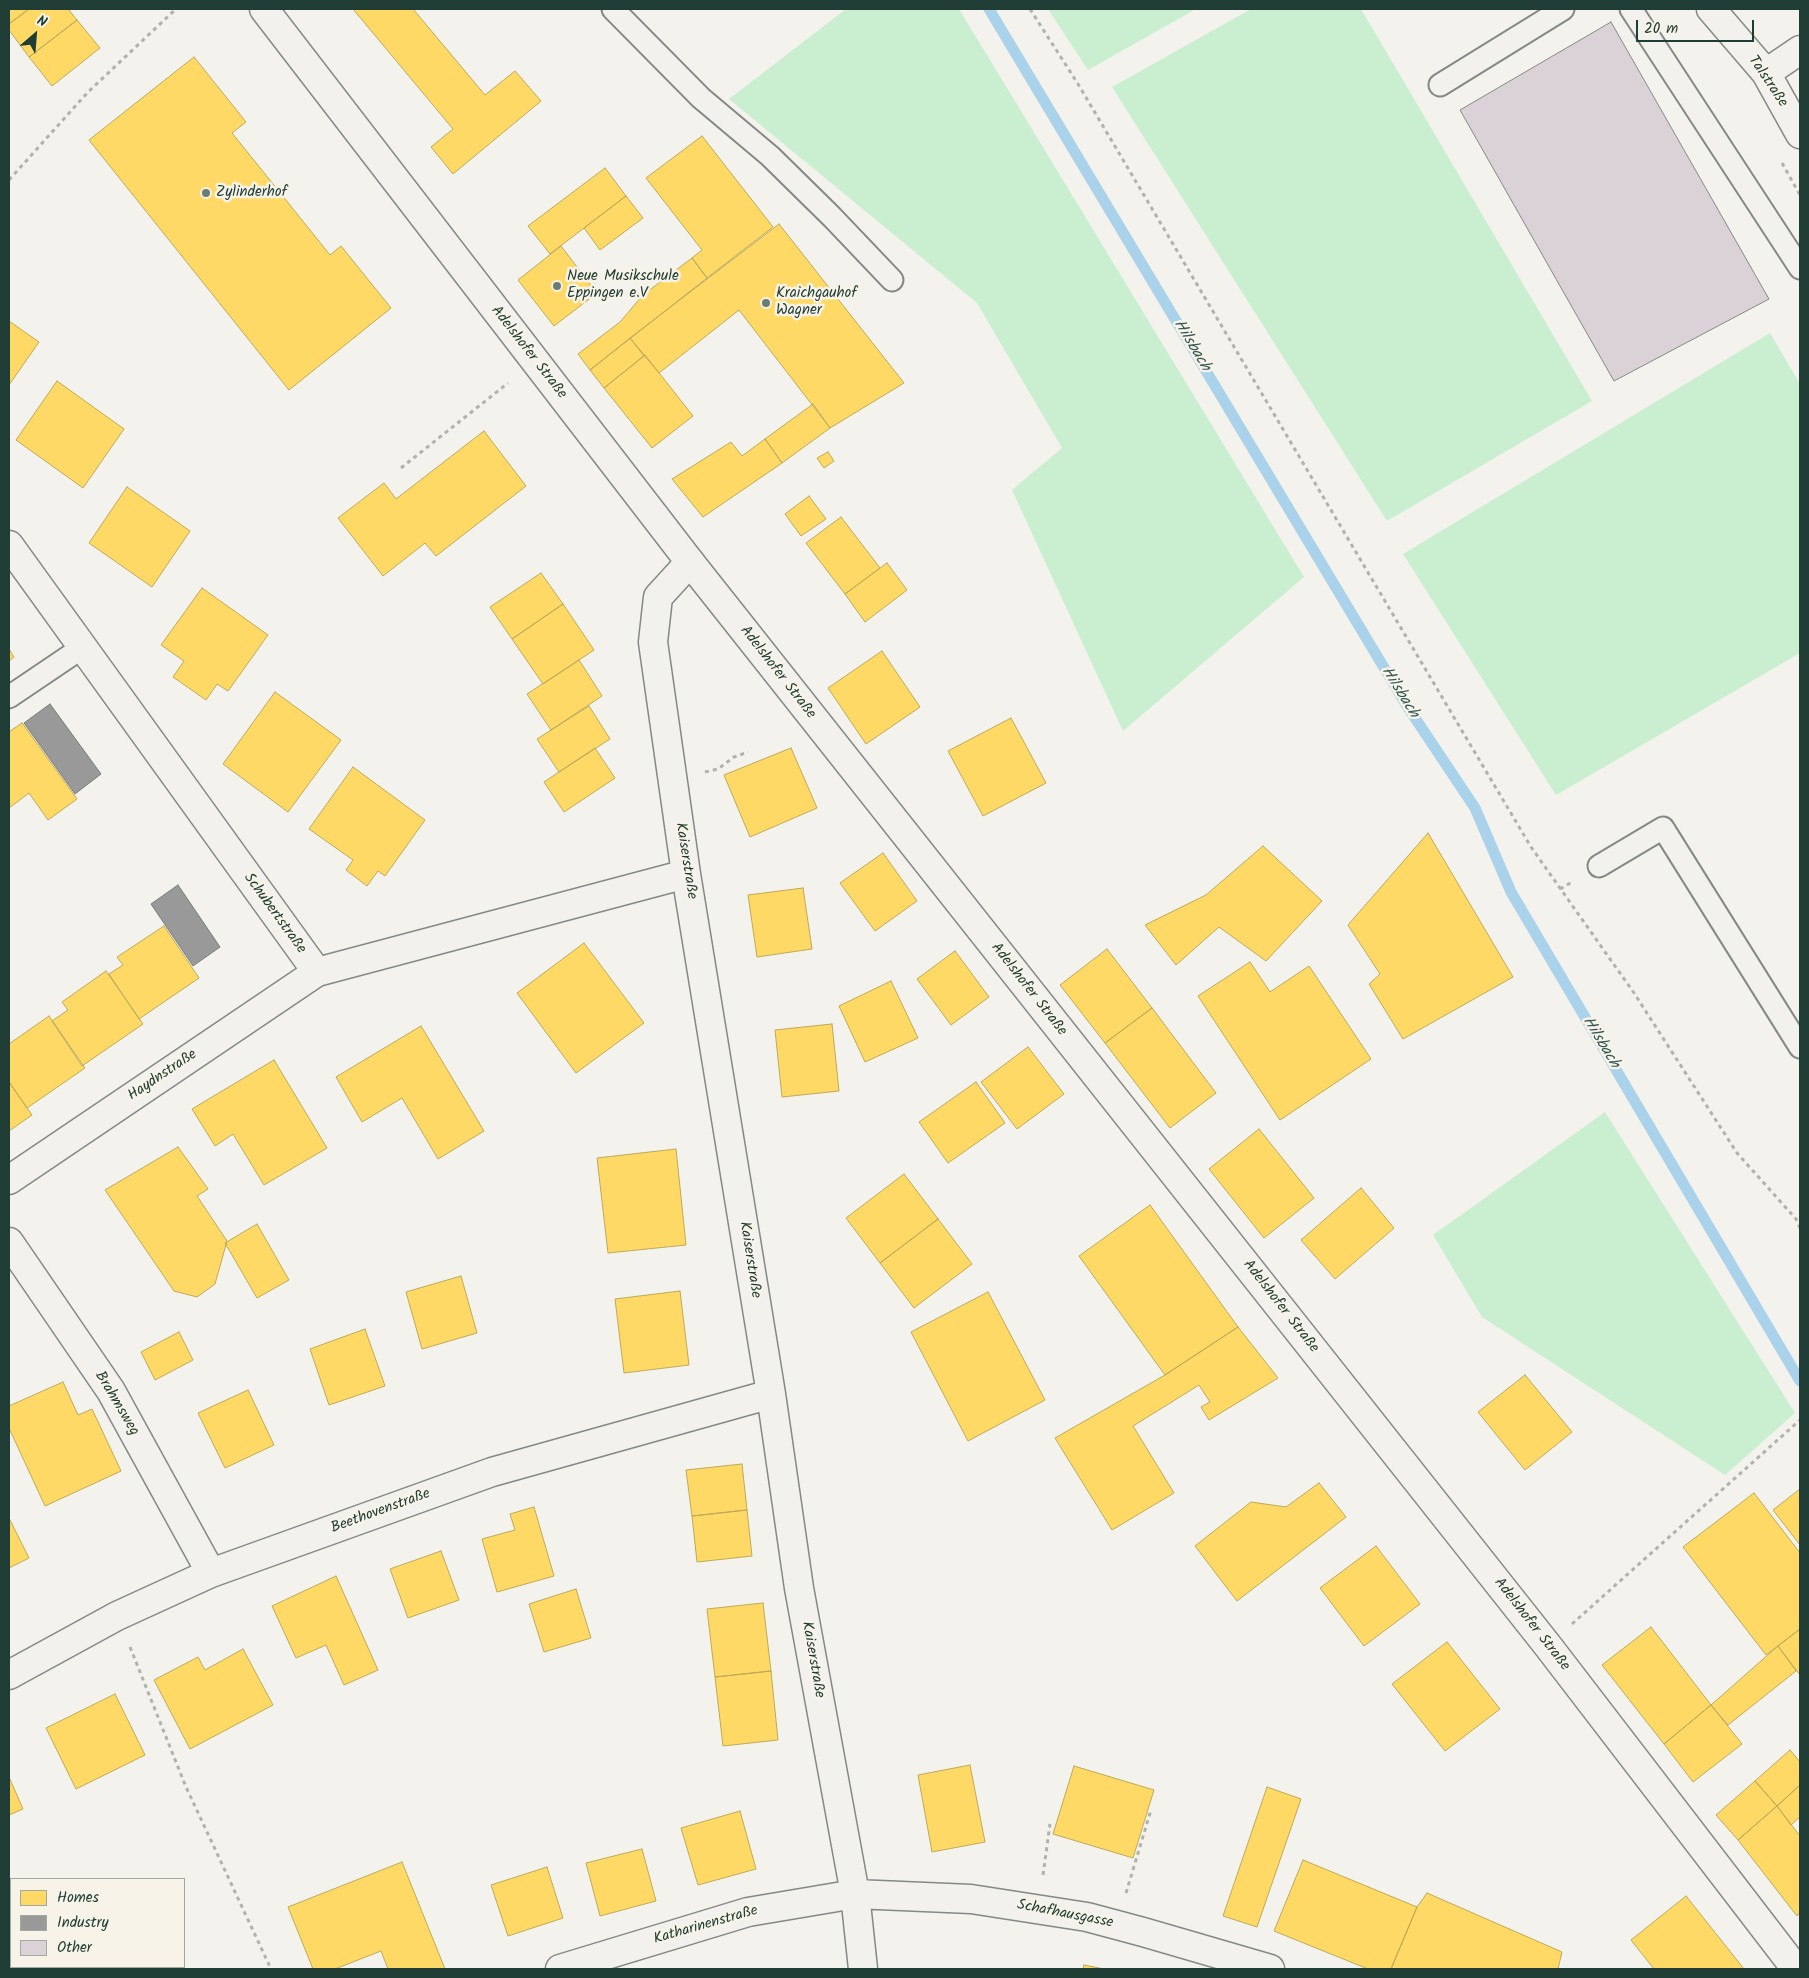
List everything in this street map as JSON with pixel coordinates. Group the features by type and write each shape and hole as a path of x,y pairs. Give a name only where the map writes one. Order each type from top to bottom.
{"street":[{"name":"Adelshofer Straße","path":"264,9 534,362 690,562 1548,1646 1796,1969"},
{"name":"Talstraße","path":"1711,9 1766,73 1800,134"},
{"path":"1766,73 1800,50"},
{"name":"Schubertstraße","path":"9,545 316,972"},
{"name":"Kaiserstraße","path":"690,562 658,597 653,642 686,874 771,1394 799,1588 854,1894 864,1969"},
{"path":"316,972 686,874"},
{"name":"Haydnstraße","path":"9,1180 316,972"},
{"name":"Brahmsweg","path":"9,1242 111,1391 212,1573"},
{"name":"Beethovenstraße","path":"9,1675 117,1616 212,1573 492,1472 771,1394"},
{"name":"Schafhausgasse","path":"854,1894 971,1899 1038,1908 1087,1917 1270,1969"},
{"name":"Katharinenstraße","path":"560,1969 748,1912 854,1894"}],"lane":[{"path":"613,9 701,98 770,156 892,280"},
{"path":"1440,84 1563,9"},
{"path":"1631,9 1800,268"},
{"path":"9,697 83,647"},
{"path":"1599,866 1663,828 1800,1047"}],"path":[{"path":"9,180 88,92 176,9"},
{"path":"1030,9 1083,93 1532,847 1634,993 1737,1153 1796,1218 1800,1228"},
{"path":"401,468 534,362"},
{"path":"672,777 718,770 734,757 748,752"},
{"path":"1548,1646 1800,1420"},
{"path":"117,1616 186,1787 271,1969"},
{"path":"1117,1925 1151,1810"},
{"path":"1038,1908 1050,1824"}],"green space":[{"path":"846,9 959,9 1304,577 1123,731 1012,490 1062,448 977,303 729,99"},
{"path":"1048,9 1196,9 1088,70"},
{"path":"1251,9 1361,9 1592,401 1387,521 1112,87"},
{"path":"1770,333 1800,384 1800,653 1556,795 1403,554"},
{"path":"1605,1112 1795,1413 1725,1475 1482,1317 1433,1235"}],"building: Homes":[{"path":"9,9 29,9 9,24"},
{"path":"29,9 68,9 77,20 29,57 9,30 9,24"},
{"path":"353,9 413,9 485,95 515,71 541,101 453,174 431,147 453,129"},
{"path":"77,20 100,48 52,86 29,57"},
{"name":"Zylinderhof","path":"194,57 246,122 232,133 330,255 341,246 391,308 289,390 89,140"},
{"path":"702,136 773,227 707,278 692,258 702,250 646,178"},
{"path":"605,168 626,196 550,254 528,226"},
{"path":"626,196 643,218 600,250 584,228"},
{"path":"779,224 904,383 830,428 739,310 659,373 630,338"},
{"name":"Neue Musikschule Eppingen e.V","path":"561,246 597,293 554,326 518,280"},
{"path":"692,258 707,278 590,370 578,354 620,322 643,295"},
{"path":"9,321 39,342 9,385"},
{"path":"630,338 644,356 604,388 590,370"},
{"path":"645,355 693,416 652,448 604,388"},
{"path":"57,381 124,429 83,488 16,440"},
{"path":"813,404 830,428 782,463 765,439"},
{"path":"484,431 526,486 436,556 425,543 383,576 338,518 384,483 396,499"},
{"path":"765,439 782,463 703,517 672,479 731,442 742,456"},
{"path":"828,452 834,461 824,468 817,458"},
{"path":"127,487 190,531 152,587 89,543"},
{"path":"809,496 826,519 801,536 785,514"},
{"path":"841,517 880,568 845,594 806,543"},
{"path":"887,563 907,590 865,622 845,594"},
{"path":"541,573 563,604 512,639 490,607"},
{"path":"202,588 268,635 228,691 217,684 206,700 173,677 184,661 161,645"},
{"path":"563,604 594,650 543,684 512,639"},
{"path":"9,649 14,657 9,661"},
{"path":"882,651 920,707 866,744 828,688"},
{"path":"579,660 602,696 551,730 527,694"},
{"path":"275,692 341,740 288,812 223,764"},
{"path":"589,706 610,739 559,772 537,739"},
{"path":"1011,718 1046,783 983,816 948,751"},
{"path":"22,723 77,799 48,820 29,793 9,808 9,732"},
{"path":"595,748 615,778 564,812 544,782"},
{"path":"791,748 817,808 750,837 724,775"},
{"path":"353,767 425,820 385,876 378,871 367,886 346,870 353,860 309,829"},
{"path":"1428,833 1513,977 1403,1039 1369,984 1380,974 1348,925"},
{"path":"1263,846 1322,901 1266,961 1219,927 1176,965 1145,925 1206,895"},
{"path":"883,853 917,901 875,931 840,883"},
{"path":"803,888 812,949 757,957 748,895"},
{"path":"164,926 199,978 139,1019 109,974 123,965 117,957"},
{"path":"584,943 644,1023 576,1073 517,993"},
{"path":"1107,949 1152,1008 1105,1043 1060,985"},
{"path":"955,951 989,997 951,1025 917,979"},
{"path":"1250,962 1270,992 1309,966 1371,1059 1280,1120 1198,996"},
{"path":"106,971 143,1024 82,1066 52,1021 68,1010 62,1002"},
{"path":"891,981 918,1038 865,1062 839,1006"},
{"path":"1152,1008 1216,1093 1170,1128 1105,1043"},
{"path":"49,1016 85,1068 27,1108 9,1082 9,1044"},
{"path":"832,1024 839,1091 782,1097 775,1030"},
{"path":"421,1026 484,1131 438,1159 402,1098 362,1122 336,1077"},
{"path":"1028,1047 1064,1094 1017,1129 981,1082"},
{"path":"274,1060 327,1148 264,1185 233,1134 215,1146 192,1109"},
{"path":"9,1082 32,1115 9,1131"},
{"path":"976,1082 1005,1123 948,1163 919,1122"},
{"path":"1259,1129 1314,1198 1264,1238 1209,1169"},
{"path":"178,1147 208,1189 197,1196 227,1241 215,1284 197,1297 174,1291 105,1190"},
{"path":"676,1149 686,1245 608,1253 597,1158"},
{"path":"904,1174 938,1219 880,1263 846,1218"},
{"path":"1361,1188 1394,1228 1335,1279 1301,1240"},
{"path":"1150,1205 1238,1327 1165,1375 1079,1256"},
{"path":"938,1219 972,1264 914,1308 880,1263"},
{"path":"257,1224 289,1280 257,1298 225,1243"},
{"path":"461,1276 477,1333 422,1349 406,1292"},
{"path":"680,1291 689,1365 624,1373 615,1299"},
{"path":"988,1292 1045,1400 968,1441 911,1332"},
{"path":"1238,1327 1278,1378 1209,1420 1201,1407 1210,1402 1199,1385 1133,1426 1174,1493 1112,1530 1055,1438 1165,1375"},
{"path":"365,1329 385,1386 329,1405 310,1349"},
{"path":"179,1332 193,1360 155,1380 141,1352"},
{"path":"1525,1375 1572,1432 1525,1470 1478,1412"},
{"path":"63,1382 78,1415 92,1409 121,1471 45,1506 9,1428 9,1406"},
{"path":"248,1390 274,1445 225,1468 198,1413"},
{"path":"742,1464 747,1510 692,1516 686,1470"},
{"path":"1319,1483 1346,1517 1237,1601 1195,1546 1251,1502 1286,1507"},
{"path":"1800,1489 1800,1545 1773,1510"},
{"path":"1754,1493 1800,1553 1800,1629 1766,1655 1683,1547"},
{"path":"534,1507 554,1576 497,1592 482,1539 515,1530 510,1514"},
{"path":"747,1510 752,1556 697,1562 692,1516"},
{"path":"9,1518 29,1558 9,1568"},
{"path":"1376,1546 1420,1604 1364,1646 1320,1588"},
{"path":"441,1551 459,1600 408,1618 390,1569"},
{"path":"336,1576 378,1670 344,1685 326,1645 296,1658 272,1606"},
{"path":"576,1589 591,1638 544,1652 529,1604"},
{"path":"763,1603 771,1671 715,1677 707,1609"},
{"path":"1651,1627 1711,1705 1664,1744 1602,1665"},
{"path":"1800,1629 1800,1675 1778,1646"},
{"path":"1447,1642 1500,1709 1445,1751 1392,1684"},
{"path":"1778,1646 1796,1671 1728,1725 1711,1705"},
{"path":"243,1649 273,1705 190,1749 154,1680 198,1657 205,1670"},
{"path":"771,1671 778,1740 723,1746 715,1677"},
{"path":"115,1694 145,1755 76,1789 46,1728"},
{"path":"1711,1705 1742,1744 1693,1782 1664,1744"},
{"path":"1790,1750 1800,1762 1800,1785 1777,1806 1755,1781"},
{"path":"970,1765 985,1842 932,1852 918,1775"},
{"path":"1074,1766 1154,1790 1133,1858 1053,1834"},
{"path":"9,1777 23,1809 9,1815"},
{"path":"1755,1781 1777,1806 1738,1840 1716,1815"},
{"path":"1800,1785 1800,1817 1791,1825 1777,1806"},
{"path":"1267,1787 1301,1799 1257,1927 1223,1916"},
{"path":"1777,1806 1800,1836 1800,1912 1797,1916 1738,1840"},
{"path":"740,1811 756,1869 698,1885 681,1828"},
{"path":"642,1849 656,1901 600,1916 586,1863"},
{"path":"1303,1860 1417,1907 1391,1969 1368,1969 1274,1931"},
{"path":"402,1862 445,1969 388,1969 381,1951 335,1969 313,1969 288,1907"},
{"path":"547,1867 563,1918 508,1936 491,1885"},
{"path":"1427,1893 1562,1952 1558,1969 1391,1969 1417,1907"},
{"path":"1686,1896 1744,1969 1654,1969 1631,1940"},
{"path":"1084,1965 1104,1969 1083,1969"}],"building: Industry":[{"path":"50,704 101,774 75,794 24,723"},
{"path":"178,885 220,947 193,966 151,904"}],"building: Other":[{"path":"1611,22 1769,299 1614,381 1460,110"}],"waterway":[{"name":"Hilsbach","path":"989,9 1407,706 1475,808 1511,892 1800,1381"}],"place":[{"name":"Zylinderhof","path":"206,193"},
{"name":"Neue Musikschule Eppingen e.V","path":"557,286"},
{"name":"Kraichgauhof Wagner","path":"766,303"}]}
